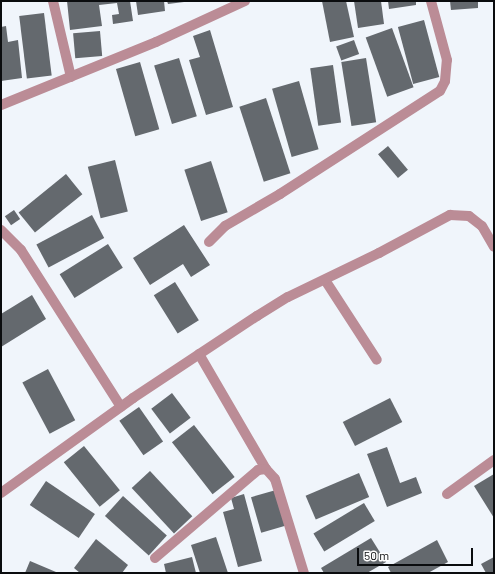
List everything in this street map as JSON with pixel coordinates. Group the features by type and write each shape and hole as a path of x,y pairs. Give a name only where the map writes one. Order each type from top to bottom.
{"street":[{"path":"53,1 71,77"},
{"path":"1,105 156,42 245,1"},
{"path":"209,242 225,226 280,194 440,91 445,81 447,60 431,1"},
{"path":"1,493 121,407 199,354 288,297 325,280 450,215 469,216 482,226 494,247"},
{"path":"1,230 21,250 121,407"},
{"path":"325,280 377,360"},
{"path":"199,354 266,469 275,479 304,573"},
{"path":"447,494 494,460"},
{"path":"155,558 258,470 266,469"}],"building":[{"path":"67,1 130,1 133,21 113,24 112,15 119,14 117,3 99,5 102,26 70,30"},
{"path":"136,1 164,1 165,11 138,15"},
{"path":"167,1 184,1 184,2 168,4"},
{"path":"322,1 346,1 354,37 330,42"},
{"path":"354,1 381,1 384,24 358,28"},
{"path":"388,1 416,1 416,5 389,9"},
{"path":"450,1 478,1 478,8 451,10"},
{"path":"44,13 52,76 27,79 19,16"},
{"path":"424,20 439,77 413,84 398,27"},
{"path":"6,26 8,42 18,40 22,78 1,81 1,27"},
{"path":"392,28 414,87 387,97 366,38"},
{"path":"210,30 233,107 206,115 189,60 200,57 193,36"},
{"path":"100,31 102,56 75,58 73,33"},
{"path":"354,40 359,54 341,61 336,46"},
{"path":"179,58 197,116 172,124 154,66"},
{"path":"366,58 376,122 351,126 341,62"},
{"path":"140,62 159,129 135,136 116,69"},
{"path":"333,65 341,122 318,126 310,68"},
{"path":"299,81 319,149 292,157 272,89"},
{"path":"266,98 290,173 264,182 239,107"},
{"path":"388,146 408,170 398,178 378,154"},
{"path":"115,160 128,211 101,218 88,167"},
{"path":"211,161 228,212 201,221 184,170"},
{"path":"66,174 82,194 35,233 19,212"},
{"path":"14,210 20,219 11,225 5,216"},
{"path":"92,215 104,238 49,268 36,245"},
{"path":"184,225 210,265 191,277 183,264 150,285 133,258"},
{"path":"108,244 123,268 74,298 60,274"},
{"path":"175,282 199,320 178,333 154,295"},
{"path":"32,295 46,319 1,347 1,314"},
{"path":"48,369 75,420 50,434 22,383"},
{"path":"172,393 191,418 170,433 151,409"},
{"path":"390,398 402,422 355,446 343,422"},
{"path":"139,407 163,441 143,455 119,421"},
{"path":"194,425 235,477 213,494 172,442"},
{"path":"84,446 120,490 100,507 64,462"},
{"path":"387,447 400,483 416,477 422,493 387,507 367,454"},
{"path":"150,471 192,516 174,533 132,488"},
{"path":"359,473 369,497 316,520 306,496"},
{"path":"494,474 494,518 474,486"},
{"path":"46,481 95,514 79,538 30,505"},
{"path":"276,490 286,526 261,533 251,497"},
{"path":"244,494 262,561 238,567 223,512 234,509 231,498"},
{"path":"123,496 167,535 149,556 105,516"},
{"path":"364,503 375,521 324,551 313,533"},
{"path":"216,537 228,573 200,573 191,545"},
{"path":"371,538 386,562 367,573 324,573 321,568"},
{"path":"96,539 128,565 122,573 80,573 74,568"},
{"path":"437,540 448,562 428,573 391,573 388,567"},
{"path":"192,557 196,573 166,573 164,564"},
{"path":"494,557 494,573 486,573 481,564"},
{"path":"30,561 56,572 25,573"}]}
